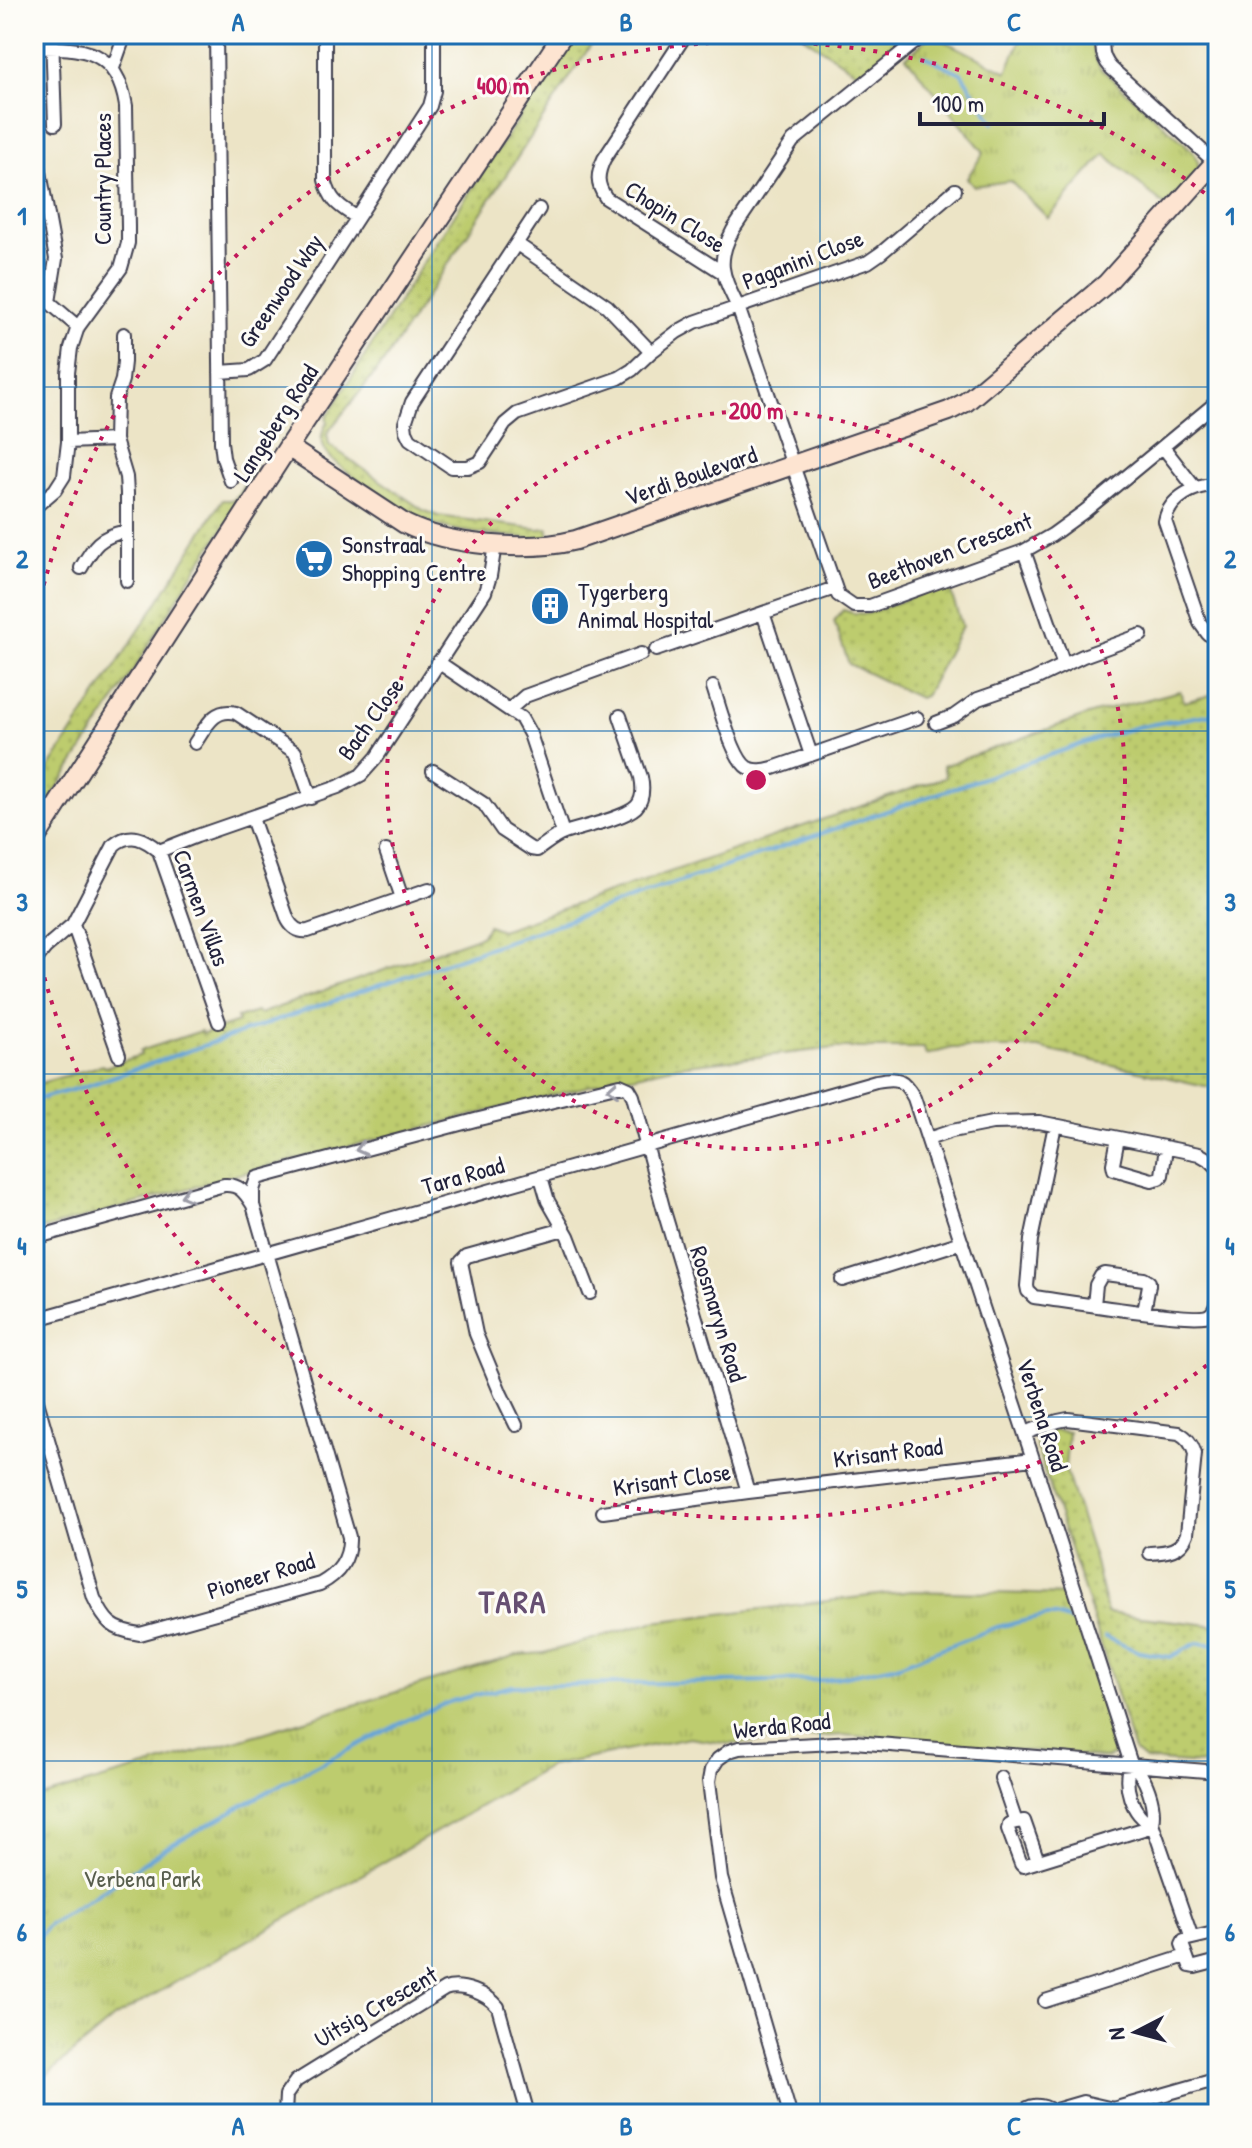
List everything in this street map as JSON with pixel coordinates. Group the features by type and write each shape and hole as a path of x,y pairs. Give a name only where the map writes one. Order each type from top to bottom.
{"street":[{"name":"Country Places","path":"52,34 55,124"},
{"path":"34,48 90,52 113,68 125,34"},
{"name":"Greenwood Way","path":"216,34 220,372 249,370 265,360 430,106 434,91 434,34"},
{"name":"Langeberg Road","path":"34,841 288,447 563,34"},
{"name":"Chopin Close","path":"686,34 604,159 598,170 598,184 606,198 722,272"},
{"path":"722,272 725,245 793,141 925,34"},
{"path":"1105,34 1103,54 1111,68 1217,162"},
{"path":"325,36 325,180 334,202 356,217"},
{"name":"Country Places","path":"78,327 121,268 128,243 126,106 121,82 113,68"},
{"path":"38,161 55,250 49,302"},
{"name":"Verdi Boulevard","path":"288,447 421,532 524,547 576,540 793,467 949,411 966,402 1106,284 1217,162"},
{"name":"Paganini Close","path":"517,244 412,402 405,423 410,439 451,467 473,466 483,459 505,424 517,414 619,378 686,326 868,262 955,190"},
{"path":"539,209 517,244 607,306 651,352"},
{"path":"693,255 708,254 725,245"},
{"name":"Beethoven Crescent","path":"722,272 738,307 835,588 849,604 865,607 1024,551 1052,535 1218,401"},
{"path":"34,293 78,327 69,360 66,468 55,490 34,507"},
{"path":"124,334 122,380 116,398 115,440 126,477 127,581"},
{"path":"220,372 221,442 231,481"},
{"path":"68,442 115,440"},
{"path":"1163,447 1195,488"},
{"path":"1218,485 1195,488 1172,504 1165,521 1200,623 1208,634 1218,637"},
{"path":"81,568 93,546 111,535 126,531"},
{"name":"Bach Close","path":"159,851 311,798 355,779 367,769 485,592 495,545"},
{"path":"1024,551 1064,665"},
{"path":"656,650 835,588"},
{"path":"763,613 811,755"},
{"path":"936,723 954,716 978,699 1033,680 1141,635"},
{"path":"510,709 525,696 641,654"},
{"path":"438,662 521,718 563,833"},
{"path":"713,687 742,763 763,770 917,718"},
{"path":"195,743 217,714 225,711 236,713 295,752 311,798"},
{"path":"433,771 484,804 502,830 531,849 538,849 563,833 624,814 637,806 643,787 620,716"},
{"path":"252,818 288,920 294,928 308,931 429,889"},
{"name":"Carmen Villas","path":"34,962 73,924 119,840 141,838 159,851 219,1022"},
{"path":"386,851 402,898"},
{"path":"73,924 119,1055"},
{"name":"Tara Road","path":"34,1320 876,1081 896,1079 904,1082"},
{"name":"Verbena Road","path":"904,1082 914,1098 928,1139 1131,1764 1142,1775 1154,1813 1153,1824 1192,1938"},
{"name":"Roosmaryn Road","path":"253,1205 253,1190 257,1178 261,1176 612,1086 629,1089 748,1492"},
{"path":"928,1139 992,1123 1055,1125 1199,1154 1218,1168"},
{"path":"1055,1125 1031,1240 1028,1291 1034,1297 1205,1317 1216,1307 1218,1292"},
{"path":"1118,1138 1114,1169 1152,1180 1162,1175 1166,1148"},
{"path":"541,1177 548,1201 564,1229 590,1293"},
{"path":"34,1238 224,1185 241,1188 253,1205"},
{"name":"Pioneer Road","path":"34,1391 94,1598 107,1621 115,1628 140,1634 320,1584 332,1577 346,1557 349,1545 346,1524 253,1205"},
{"path":"516,1425 476,1334 461,1262 467,1256 564,1229"},
{"path":"842,1280 962,1242"},
{"path":"1094,1305 1096,1285 1101,1276 1144,1279 1149,1282 1144,1312"},
{"path":"1025,1433 1068,1419 1179,1433 1185,1437 1195,1454 1187,1534 1184,1542 1172,1551 1150,1553"},
{"name":"Krisant Road","path":"748,1492 1033,1459"},
{"name":"Krisant Close","path":"603,1512 748,1492"},
{"name":"Werda Road","path":"790,2114 721,1878 709,1788 711,1770 718,1759 739,1748 854,1742 1218,1772"},
{"path":"1001,1778 1016,1822 1009,1824 1008,1829 1023,1866 1153,1824"},
{"path":"1218,1932 1184,1940 1182,1944 1189,1965 1193,1967 1218,1961"},
{"path":"1045,2001 1186,1956"},
{"name":"Uitsig Crescent","path":"285,2114 286,2095 296,2081 453,1986 492,1999 498,2007 528,2114"},
{"path":"1020,2114 1032,2106 1043,2105 1052,2112 1083,2102 1113,2109 1218,2079"}],"green space":[{"path":"575,34 598,34 384,362 327,433 329,445 423,510 438,516 548,528 549,538 465,532 443,527 380,494 332,459 322,443 328,421 326,418 431,250"},
{"path":"800,34 915,34 862,76"},
{"path":"1023,34 1095,34 1094,52 1101,69 1193,151 1198,170 1166,207 1105,154 1048,218 1010,181 974,186 967,178 984,152 906,57 932,35 1007,72"},
{"path":"256,467 262,471 34,824 34,791 222,500 234,500"},
{"path":"948,584 962,626 925,696 919,698 849,664 834,621 843,610 867,614"},
{"path":"1180,691 1184,702 1218,693 1218,1089 1038,1048 952,1048 926,1055 924,1048 836,1048 677,1066 243,1173 34,1232 34,1088 38,1087 37,1084 103,1065 105,1067 141,1055 140,1051 238,1022 237,1018 259,1014 481,936 488,925 501,930 946,777 943,766 1094,713"},
{"path":"1047,1430 1068,1432 1065,1468 1095,1562 1107,1613 1218,1626 1218,1765 1145,1760 1134,1751 1036,1446 1038,1437"},
{"name":"Verbena Park","path":"911,1591 1072,1595 1119,1744 1117,1753 1106,1758 843,1735 730,1744 689,1738 550,1766 114,2018 34,2086 34,1799 517,1655 544,1653 653,1622"}],"waterway":[{"path":"924,56 961,73 994,123"},
{"path":"34,1100 83,1087 1102,737 1137,727 1218,713"},
{"path":"34,1942 48,1924 169,1846 285,1782 411,1718 452,1701 512,1686 825,1680 899,1665 997,1627 1046,1616 1071,1621"},
{"path":"1105,1637 1139,1652 1170,1657 1197,1643 1218,1645"}],"place":[{"name":"Sonstraal Shopping Centre","path":"314,559"},
{"name":"Tygerberg Animal Hospital","path":"550,606"}],"district":[{"name":"TARA","path":"513,1602"}]}
